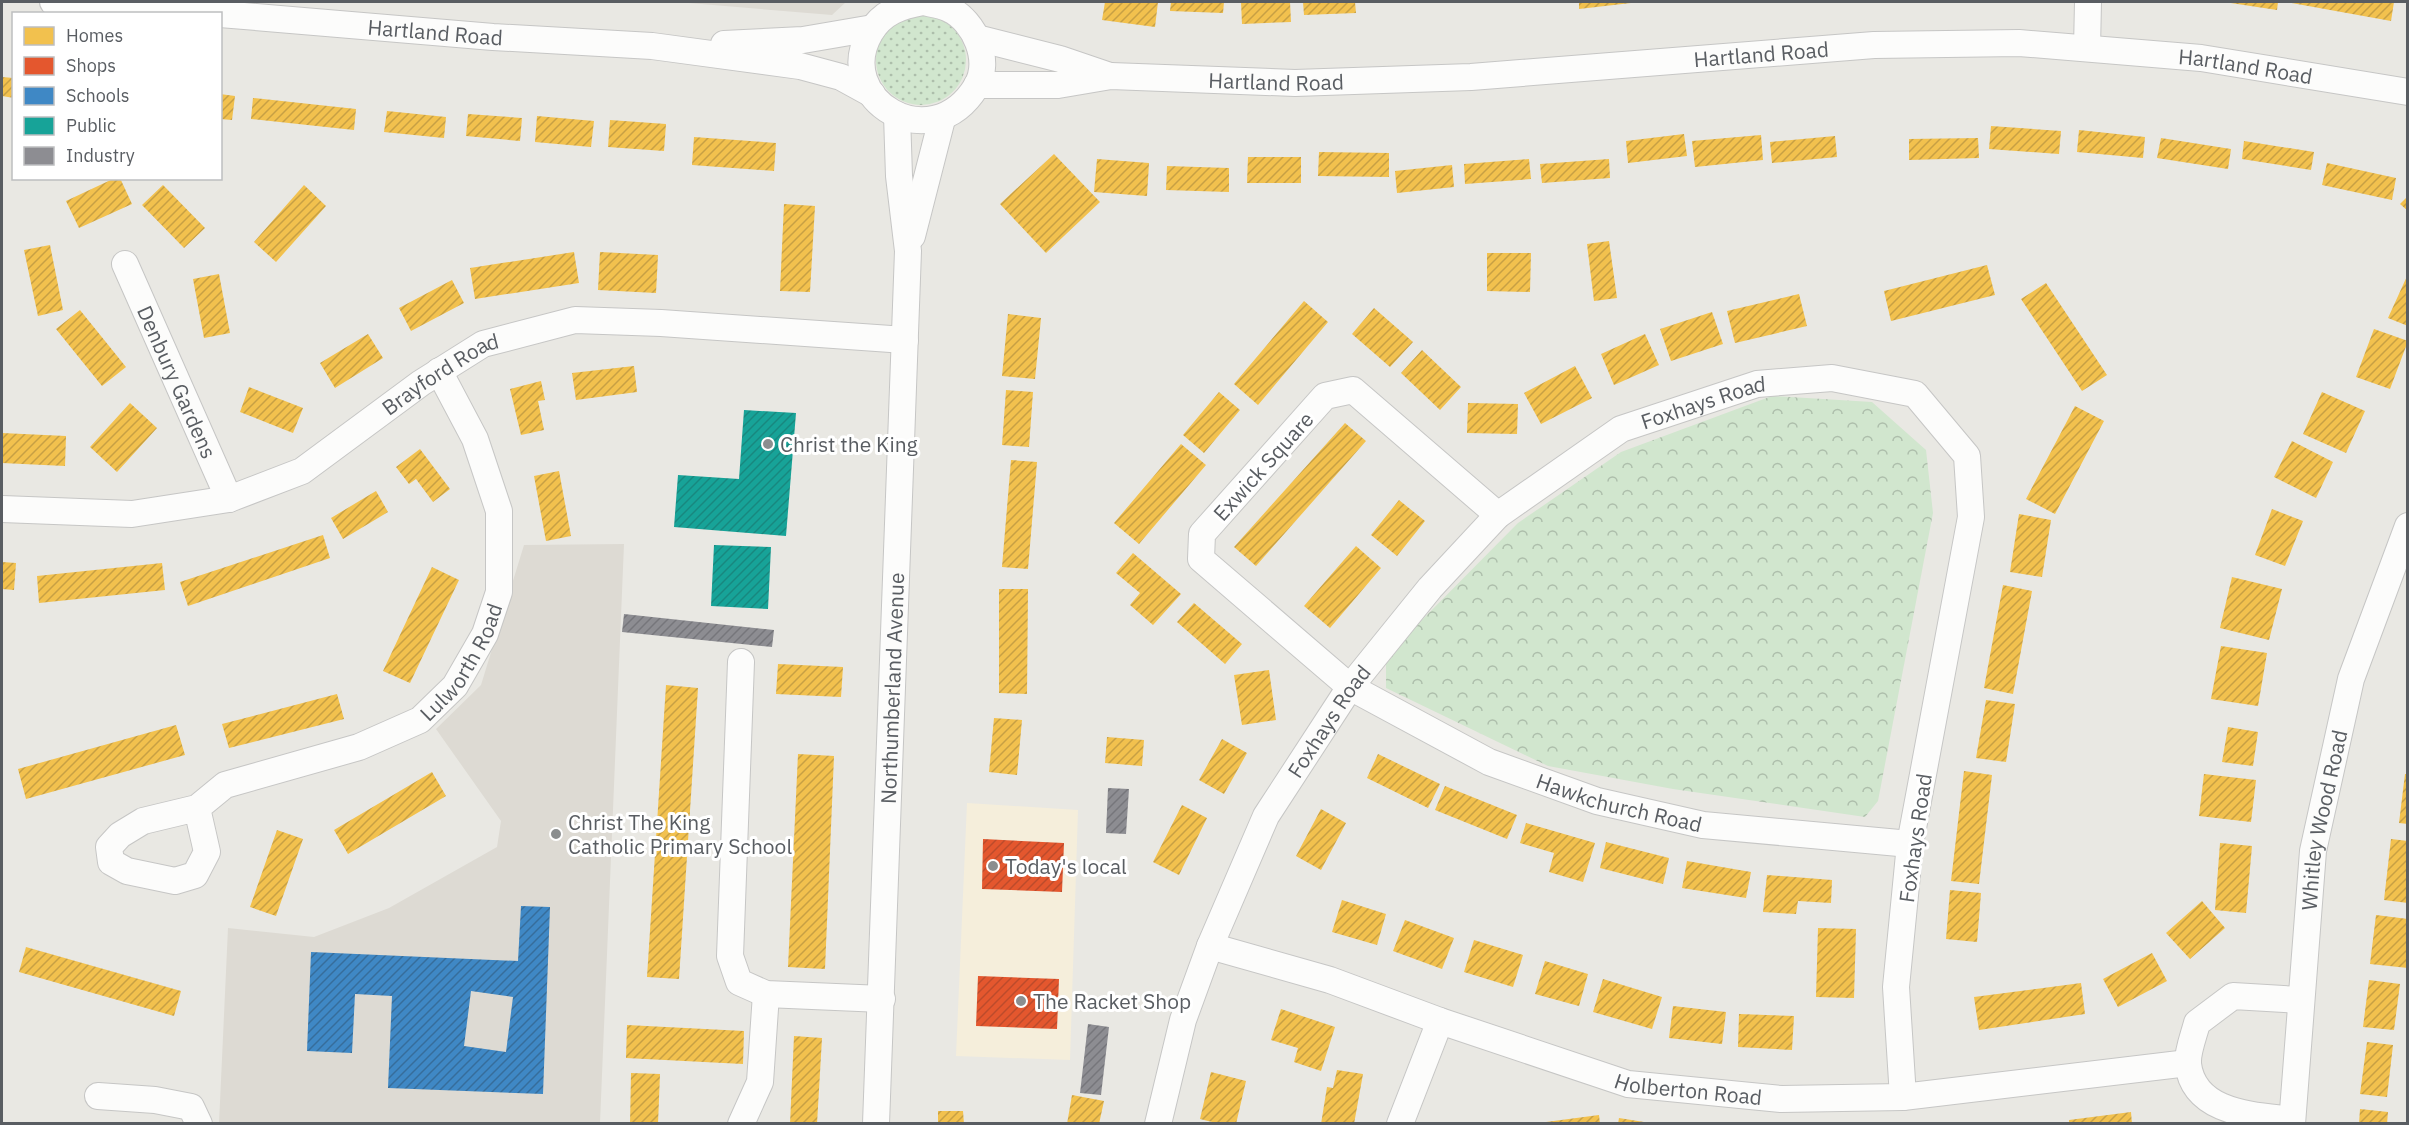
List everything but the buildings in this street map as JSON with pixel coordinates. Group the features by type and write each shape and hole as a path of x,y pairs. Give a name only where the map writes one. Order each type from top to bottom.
{"street":[{"name":"Hartland Road","path":"53,2 114,3 200,12"},
{"path":"923,2 949,5 966,21 977,38 982,62 977,85 958,110 942,119 919,121 897,116 880,104 860,71 863,46 873,28 884,16 902,4 923,2"},
{"path":"2087,48 2088,2"},
{"name":"Hartland Road","path":"222,14 493,37 652,46 800,66 841,77 872,94"},
{"name":"Hartland Road","path":"652,46 803,40 873,28"},
{"name":"Hartland Road","path":"977,38 1060,58 1111,76"},
{"name":"Hartland Road","path":"977,85 1058,85 1111,76 1295,83 1471,77 1874,45 2019,43 2201,58 2408,92"},
{"name":"Northumberland Avenue","path":"876,1124 908,251 899,176 897,116"},
{"name":"Northumberland Avenue","path":"908,251 942,119"},
{"name":"Denbury Gardens","path":"125,264 229,499"},
{"name":"Brayford Road","path":"2,509 132,514 229,499 302,471 439,370 483,344 575,320 661,323 905,340"},
{"name":"Lulworth Road","path":"197,807 225,785 359,747 420,720 455,686 485,634 499,591 499,511 475,439 439,370"},
{"name":"Foxhays Road","path":"1158,1124 1183,1020 1210,946 1266,816 1350,687 1430,588 1498,515 1621,429 1756,384 1832,378 1915,394 1967,456 1971,517 1911,844 1896,987 1903,1097"},
{"name":"Exwick Square","path":"1350,687 1201,559 1202,534 1325,396 1353,390 1498,515"},
{"name":"Whitley Wood Road","path":"2292,1122 2313,851 2351,679 2408,526"},
{"path":"741,662 730,956 739,982 766,994 882,999"},
{"name":"Hawkchurch Road","path":"1350,687 1489,762 1597,801 1703,825 1911,844"},
{"name":"Holberton Road","path":"1210,946 1330,980 1440,1021 1628,1084 1781,1099 1903,1097 2188,1063"},
{"path":"741,1124 760,1082 766,994"},
{"path":"2292,1122 2229,1112 2199,1092 2188,1063 2197,1023 2233,996 2300,1000"},
{"path":"1400,1124 1440,1021"},
{"path":"98,1096 154,1100 191,1107 200,1124"}],"shaded area":[{"path":"677,2 846,2 832,15"},
{"name":"Christ The King Catholic Primary School","path":"624,544 600,1123 219,1124 228,928 314,937 389,908 497,847 501,821 436,729 481,685 524,545"},
{"path":"967,803 1078,810 1070,1060 956,1056"}],"green space":[{"path":"921,15 938,18 953,28 963,43 966,60 963,77 953,92 938,102 921,105 904,102 889,92 879,77 876,60 879,43 889,28 904,18"},
{"path":"1772,396 1872,402 1926,450 1933,513 1878,801 1865,817 1673,789 1548,766 1386,688 1386,660 1413,629 1518,523 1621,452"}],"place":[{"name":"Christ the King","path":"768,444"},
{"name":"Christ The King Catholic Primary School","path":"556,834"},
{"name":"Today's local","path":"993,866"},
{"name":"The Racket Shop","path":"1021,1001"}]}
